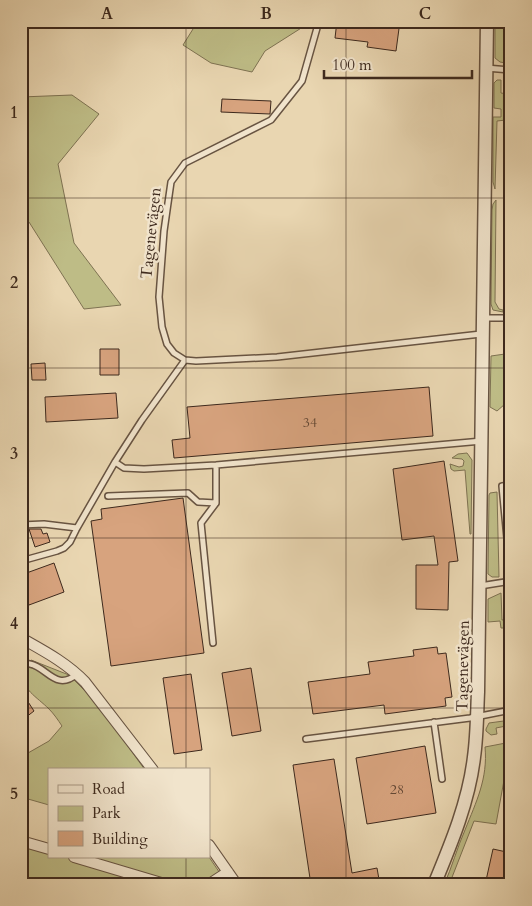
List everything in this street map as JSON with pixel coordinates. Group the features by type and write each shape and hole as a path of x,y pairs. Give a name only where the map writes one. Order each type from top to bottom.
{"street":[{"name":"Tagenevägen","path":"434,885 450,846 464,802 474,758 477,716 484,334 487,21"},
{"path":"21,638 66,664 77,674 151,768"},
{"path":"21,841 48,850"},
{"path":"210,846 238,885"},
{"path":"77,858 168,885"},
{"path":"208,885 228,872"}],"lane":[{"name":"Tagenevägen","path":"185,360 174,354 167,344 162,327 159,297 164,231 171,182 185,164 271,120 302,81 319,21"},
{"path":"486,68 511,70"},
{"path":"484,318 511,318"},
{"path":"21,561 57,551 64,548 70,542 76,528 115,462 142,420 185,360 277,357 484,334"},
{"path":"115,462 124,468 216,465 482,441"},
{"path":"213,643 200,523 216,502 216,465"},
{"path":"480,586 511,581 502,486 511,485"},
{"path":"108,496 188,493 198,502 216,502"},
{"path":"21,525 44,524 76,528"},
{"path":"21,664 29,664 58,680 68,680 77,674"},
{"path":"306,739 511,710"},
{"path":"434,722 442,779"}],"green space":[{"path":"198,21 312,21 311,25 306,25 265,51 252,72 211,63 183,45"},
{"path":"495,21 510,21 509,53 511,54 511,64 500,62 495,58"},
{"path":"497,80 501,80 501,93 508,94 506,120 497,121 495,189 493,182 493,117 501,117 501,109 494,108 494,83"},
{"path":"72,95 99,114 58,164 74,243 121,305 84,309 29,222 21,231 21,97"},
{"path":"496,200 495,302 503,312 493,310 491,304 492,210"},
{"path":"505,354 505,404 497,411 490,407 491,356"},
{"path":"467,453 472,460 471,534 465,470 454,471 451,469 450,464 459,467 463,466 464,461 462,459 452,458 458,454"},
{"path":"497,492 499,577 492,577 488,574 489,495 490,493"},
{"path":"501,593 502,620 511,619 511,633 510,628 501,628 500,621 488,622 488,599"},
{"path":"31,660 69,675 97,703 144,768 48,768 48,805 21,797 21,757 49,741 62,726 51,711 27,688 21,671"},
{"path":"511,720 511,725 496,728 497,734 491,735 486,731 489,723"},
{"path":"511,742 496,824 474,821 449,885 444,885 483,780 485,747"},
{"path":"21,838 48,846 48,858 210,858 228,885 21,885"}],"building":[{"path":"337,21 400,21 396,51 367,47 368,42 335,38"},
{"path":"222,99 271,101 270,114 221,112"},
{"path":"100,349 119,349 119,375 100,375"},
{"path":"45,363 46,380 32,380 31,364"},
{"path":"429,387 433,436 174,458 172,440 190,438 187,407"},
{"path":"116,393 118,418 46,422 45,397"},
{"path":"444,461 458,561 449,562 448,610 416,609 416,565 438,565 434,536 402,540 393,469"},
{"path":"183,498 204,653 111,666 91,521 102,519 101,509"},
{"path":"29,529 41,529 43,534 47,533 50,542 35,547"},
{"path":"54,563 64,592 29,605 27,601 24,602 21,594 21,575"},
{"path":"437,647 438,654 446,653 452,697 445,698 446,706 385,714 384,705 313,714 308,682 370,674 368,662 414,656 413,650"},
{"path":"251,668 261,731 232,736 222,673"},
{"path":"191,674 202,750 174,754 163,678"},
{"path":"21,691 34,711 21,721"},
{"path":"425,746 436,813 367,824 356,758"},
{"path":"334,759 352,873 377,868 380,885 311,885 293,765"},
{"path":"493,849 511,853 511,885 485,885"}]}
